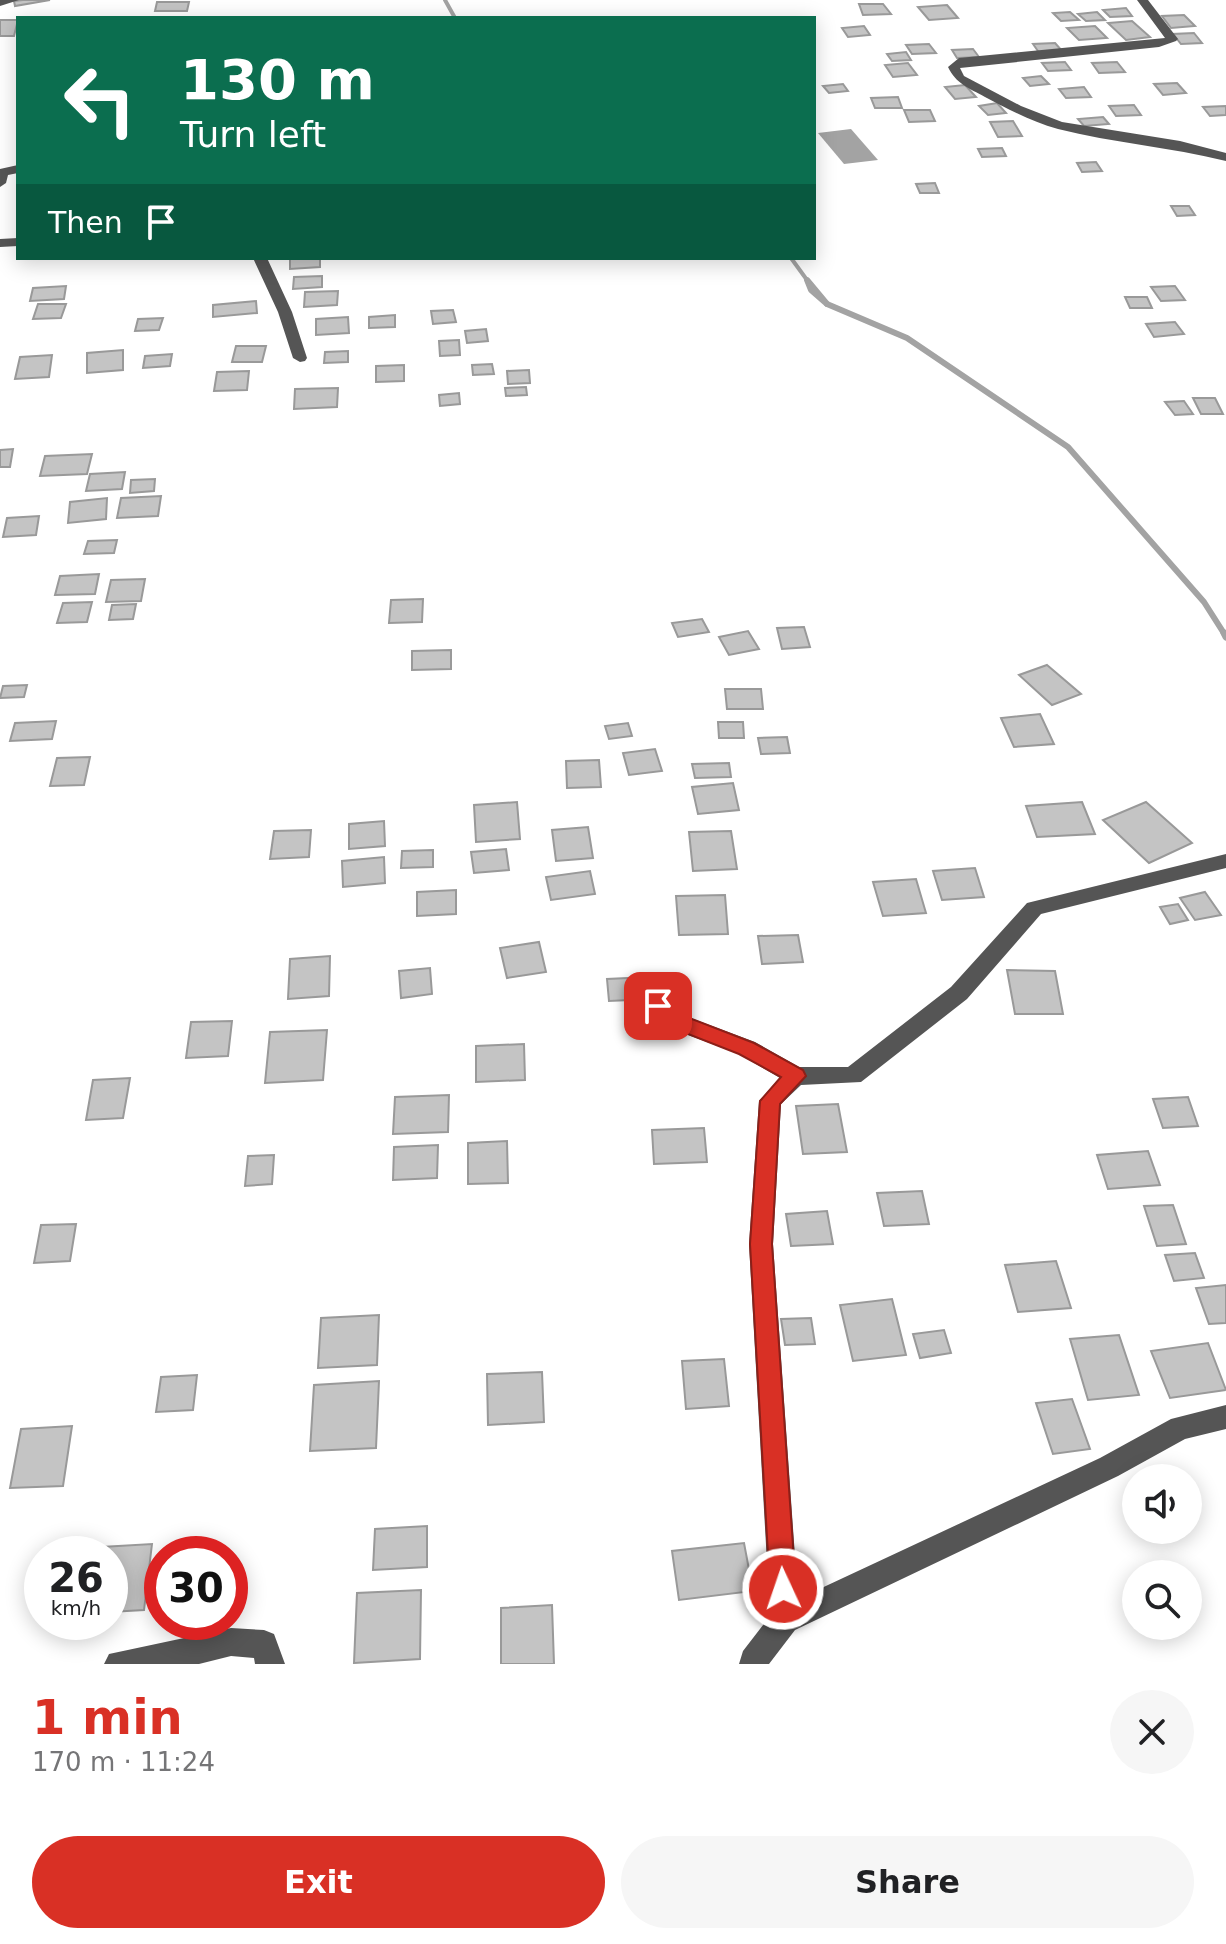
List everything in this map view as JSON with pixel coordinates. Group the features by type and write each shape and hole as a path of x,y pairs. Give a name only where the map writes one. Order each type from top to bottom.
{"street":[{"path":"0,3 14,0"},
{"path":"1142,0 1172,39 1159,44 1068,54 959,62 954,67 959,78 1017,109 1058,125 1098,134 1180,145 1226,157"},
{"path":"0,183 2,172 16,169"},
{"path":"261,260 285,312 300,358"},
{"path":"658,1006 672,1020 747,1048 796,1076 853,1076 959,993 1034,908 1226,861"},
{"path":"785,1620 761,1244 770,1101 796,1076"},
{"path":"754,1664 753,1661 785,1620 1109,1467 1180,1428 1226,1417"},
{"path":"119,1664 160,1659 231,1642 264,1644 270,1664"}],"shaded area":[{"path":"851,129 878,160 844,164 818,133"}],"building":[{"path":"23,0 50,0 15,6 14,1"},
{"path":"157,2 189,2 187,11 155,11"},
{"path":"859,4 883,4 891,14 863,15"},
{"path":"947,5 958,18 929,20 918,7"},
{"path":"1126,8 1132,16 1110,17 1103,10"},
{"path":"1070,12 1079,20 1061,21 1053,13"},
{"path":"1097,12 1105,20 1086,21 1078,14"},
{"path":"1184,15 1195,26 1171,28 1162,16"},
{"path":"0,20 16,20 14,36 0,36"},
{"path":"1132,21 1150,37 1126,40 1108,23"},
{"path":"864,26 870,35 848,37 842,28"},
{"path":"1095,26 1107,38 1079,40 1067,28"},
{"path":"1194,33 1202,43 1181,44 1173,34"},
{"path":"1055,43 1063,52 1040,54 1033,44"},
{"path":"929,44 936,53 912,54 906,45"},
{"path":"973,49 979,57 957,58 952,50"},
{"path":"906,52 911,60 892,61 887,54"},
{"path":"1065,62 1071,70 1048,71 1042,63"},
{"path":"1117,62 1125,72 1099,73 1092,63"},
{"path":"908,63 917,75 893,77 885,65"},
{"path":"1041,76 1049,84 1030,86 1023,78"},
{"path":"1177,83 1186,93 1163,95 1154,84"},
{"path":"843,84 848,91 829,93 823,86"},
{"path":"965,85 976,97 955,99 945,87"},
{"path":"1084,87 1091,97 1066,98 1059,89"},
{"path":"898,97 902,108 875,108 871,98"},
{"path":"997,103 1006,113 988,115 979,106"},
{"path":"1134,105 1141,115 1116,116 1109,106"},
{"path":"1226,106 1226,115 1210,116 1203,107"},
{"path":"904,110 930,110 935,121 909,122"},
{"path":"1103,117 1109,124 1084,126 1078,119"},
{"path":"1013,121 1022,136 998,137 990,122"},
{"path":"1002,148 1006,156 982,157 978,149"},
{"path":"1096,162 1102,171 1082,172 1077,163"},
{"path":"935,183 939,193 920,193 916,184"},
{"path":"1171,206 1189,206 1195,215 1177,216"},
{"path":"290,260 320,260 320,267 290,269"},
{"path":"322,276 322,287 293,289 294,277"},
{"path":"66,286 64,299 30,301 33,288"},
{"path":"1175,286 1185,300 1161,301 1151,287"},
{"path":"338,291 337,305 304,307 305,292"},
{"path":"1125,297 1147,297 1152,308 1130,308"},
{"path":"256,301 257,313 213,317 213,305"},
{"path":"38,304 66,304 61,318 33,319"},
{"path":"453,310 456,322 433,324 431,311"},
{"path":"395,315 395,327 369,328 369,317"},
{"path":"348,317 349,333 316,335 316,319"},
{"path":"163,318 159,330 135,331 138,319"},
{"path":"1175,322 1184,334 1154,337 1146,324"},
{"path":"486,329 488,341 467,343 465,331"},
{"path":"459,340 460,355 440,356 439,341"},
{"path":"236,346 266,346 262,362 232,362"},
{"path":"123,350 123,370 87,373 87,353"},
{"path":"348,351 348,362 324,363 325,352"},
{"path":"172,354 170,366 143,368 145,356"},
{"path":"52,355 49,377 15,379 20,357"},
{"path":"492,364 494,374 473,375 472,365"},
{"path":"404,365 404,381 376,382 376,366"},
{"path":"529,370 530,383 508,384 507,371"},
{"path":"249,371 247,390 214,391 217,372"},
{"path":"526,387 527,395 506,396 505,388"},
{"path":"338,388 337,407 294,409 295,389"},
{"path":"459,393 460,404 440,406 439,395"},
{"path":"1193,398 1215,398 1223,414 1201,414"},
{"path":"1184,401 1193,414 1175,415 1165,402"},
{"path":"13,449 10,467 0,467 0,450"},
{"path":"92,454 87,474 40,476 45,456"},
{"path":"125,472 122,489 86,491 90,474"},
{"path":"155,479 154,491 130,493 131,480"},
{"path":"161,496 158,516 117,518 121,498"},
{"path":"107,498 106,519 68,523 70,502"},
{"path":"39,516 36,535 3,537 7,518"},
{"path":"117,540 114,553 84,554 88,541"},
{"path":"99,574 95,594 55,595 60,576"},
{"path":"145,579 141,601 106,602 111,580"},
{"path":"423,599 422,622 389,623 391,600"},
{"path":"92,602 87,622 57,623 63,603"},
{"path":"136,604 133,619 109,620 112,605"},
{"path":"702,619 709,632 678,637 672,623"},
{"path":"804,627 810,647 782,649 777,628"},
{"path":"748,631 759,649 729,655 719,637"},
{"path":"451,650 451,669 412,670 412,651"},
{"path":"1047,665 1081,694 1052,705 1019,675"},
{"path":"27,685 24,697 0,698 3,686"},
{"path":"725,689 761,689 763,709 727,709"},
{"path":"1040,714 1054,744 1014,747 1001,718"},
{"path":"56,721 52,739 10,741 15,723"},
{"path":"718,722 743,722 744,738 719,738"},
{"path":"628,723 632,736 609,739 605,726"},
{"path":"787,737 790,753 761,754 758,738"},
{"path":"655,749 662,771 629,775 623,753"},
{"path":"90,757 84,785 50,786 57,758"},
{"path":"599,760 601,787 567,788 566,761"},
{"path":"729,763 731,777 695,778 692,764"},
{"path":"733,783 739,810 698,814 692,787"},
{"path":"517,802 520,839 476,842 474,805"},
{"path":"1082,802 1095,834 1037,837 1026,806"},
{"path":"1146,802 1192,843 1149,863 1103,820"},
{"path":"384,821 385,846 349,849 349,824"},
{"path":"588,827 593,858 556,861 552,830"},
{"path":"311,830 309,857 270,859 274,831"},
{"path":"731,831 737,869 693,871 689,832"},
{"path":"506,849 509,870 474,873 471,852"},
{"path":"433,850 433,867 401,868 402,851"},
{"path":"384,857 385,883 343,887 342,861"},
{"path":"975,868 984,897 942,900 933,871"},
{"path":"590,871 595,894 551,900 546,877"},
{"path":"916,879 926,913 883,916 873,882"},
{"path":"456,890 456,914 417,916 417,892"},
{"path":"1205,892 1221,915 1195,920 1180,898"},
{"path":"725,895 728,934 679,935 676,896"},
{"path":"1178,904 1188,920 1170,924 1160,907"},
{"path":"798,935 803,962 762,964 758,936"},
{"path":"539,942 546,972 507,978 500,948"},
{"path":"330,956 329,996 288,999 290,959"},
{"path":"430,968 432,994 401,998 399,971"},
{"path":"1007,970 1055,971 1063,1014 1015,1014"},
{"path":"649,977 652,999 609,1001 607,979"},
{"path":"232,1021 228,1056 186,1058 191,1022"},
{"path":"327,1030 323,1080 265,1083 270,1032"},
{"path":"524,1044 525,1080 476,1082 476,1046"},
{"path":"130,1078 123,1118 86,1120 93,1080"},
{"path":"449,1095 448,1132 393,1134 395,1097"},
{"path":"1188,1097 1198,1126 1163,1128 1153,1099"},
{"path":"838,1104 847,1152 803,1154 796,1106"},
{"path":"704,1128 707,1162 654,1164 652,1130"},
{"path":"507,1141 508,1183 468,1184 468,1143"},
{"path":"438,1145 437,1178 393,1180 394,1147"},
{"path":"1148,1151 1160,1185 1108,1189 1097,1155"},
{"path":"274,1155 272,1184 245,1186 248,1156"},
{"path":"922,1191 929,1224 884,1226 877,1193"},
{"path":"1173,1205 1186,1244 1157,1246 1144,1206"},
{"path":"827,1211 833,1244 791,1246 786,1214"},
{"path":"76,1224 70,1261 34,1263 41,1225"},
{"path":"1195,1253 1204,1278 1174,1281 1165,1255"},
{"path":"1056,1261 1071,1308 1018,1312 1005,1265"},
{"path":"1226,1285 1226,1323 1209,1324 1196,1288"},
{"path":"892,1299 906,1355 853,1361 840,1305"},
{"path":"379,1315 377,1365 318,1368 321,1318"},
{"path":"811,1318 815,1344 785,1345 781,1319"},
{"path":"944,1330 951,1353 920,1358 913,1334"},
{"path":"1119,1335 1139,1395 1088,1400 1070,1339"},
{"path":"1208,1343 1226,1390 1170,1398 1151,1351"},
{"path":"724,1359 729,1406 686,1409 682,1361"},
{"path":"542,1372 544,1422 488,1425 487,1374"},
{"path":"197,1375 193,1410 156,1412 161,1377"},
{"path":"379,1381 376,1448 310,1451 314,1385"},
{"path":"1072,1399 1090,1449 1053,1454 1036,1403"},
{"path":"72,1426 63,1486 10,1488 21,1429"},
{"path":"427,1526 427,1567 373,1570 375,1529"},
{"path":"744,1543 753,1591 679,1600 672,1551"},
{"path":"144,1544 144,1610 128,1611 128,1545"},
{"path":"421,1590 420,1659 354,1663 357,1593"},
{"path":"552,1605 554,1664 501,1664 501,1608"}],"waterway":[{"path":"445,0 454,16"},
{"path":"792,260 807,280"},
{"path":"807,280 827,304"},
{"path":"807,280 811,290 827,304"},
{"path":"827,304 907,338 1068,447 1204,602 1225,635"}],"route":[{"path":"658,1006 672,1020 747,1048 796,1076 770,1101 761,1244 783,1589"}]}
